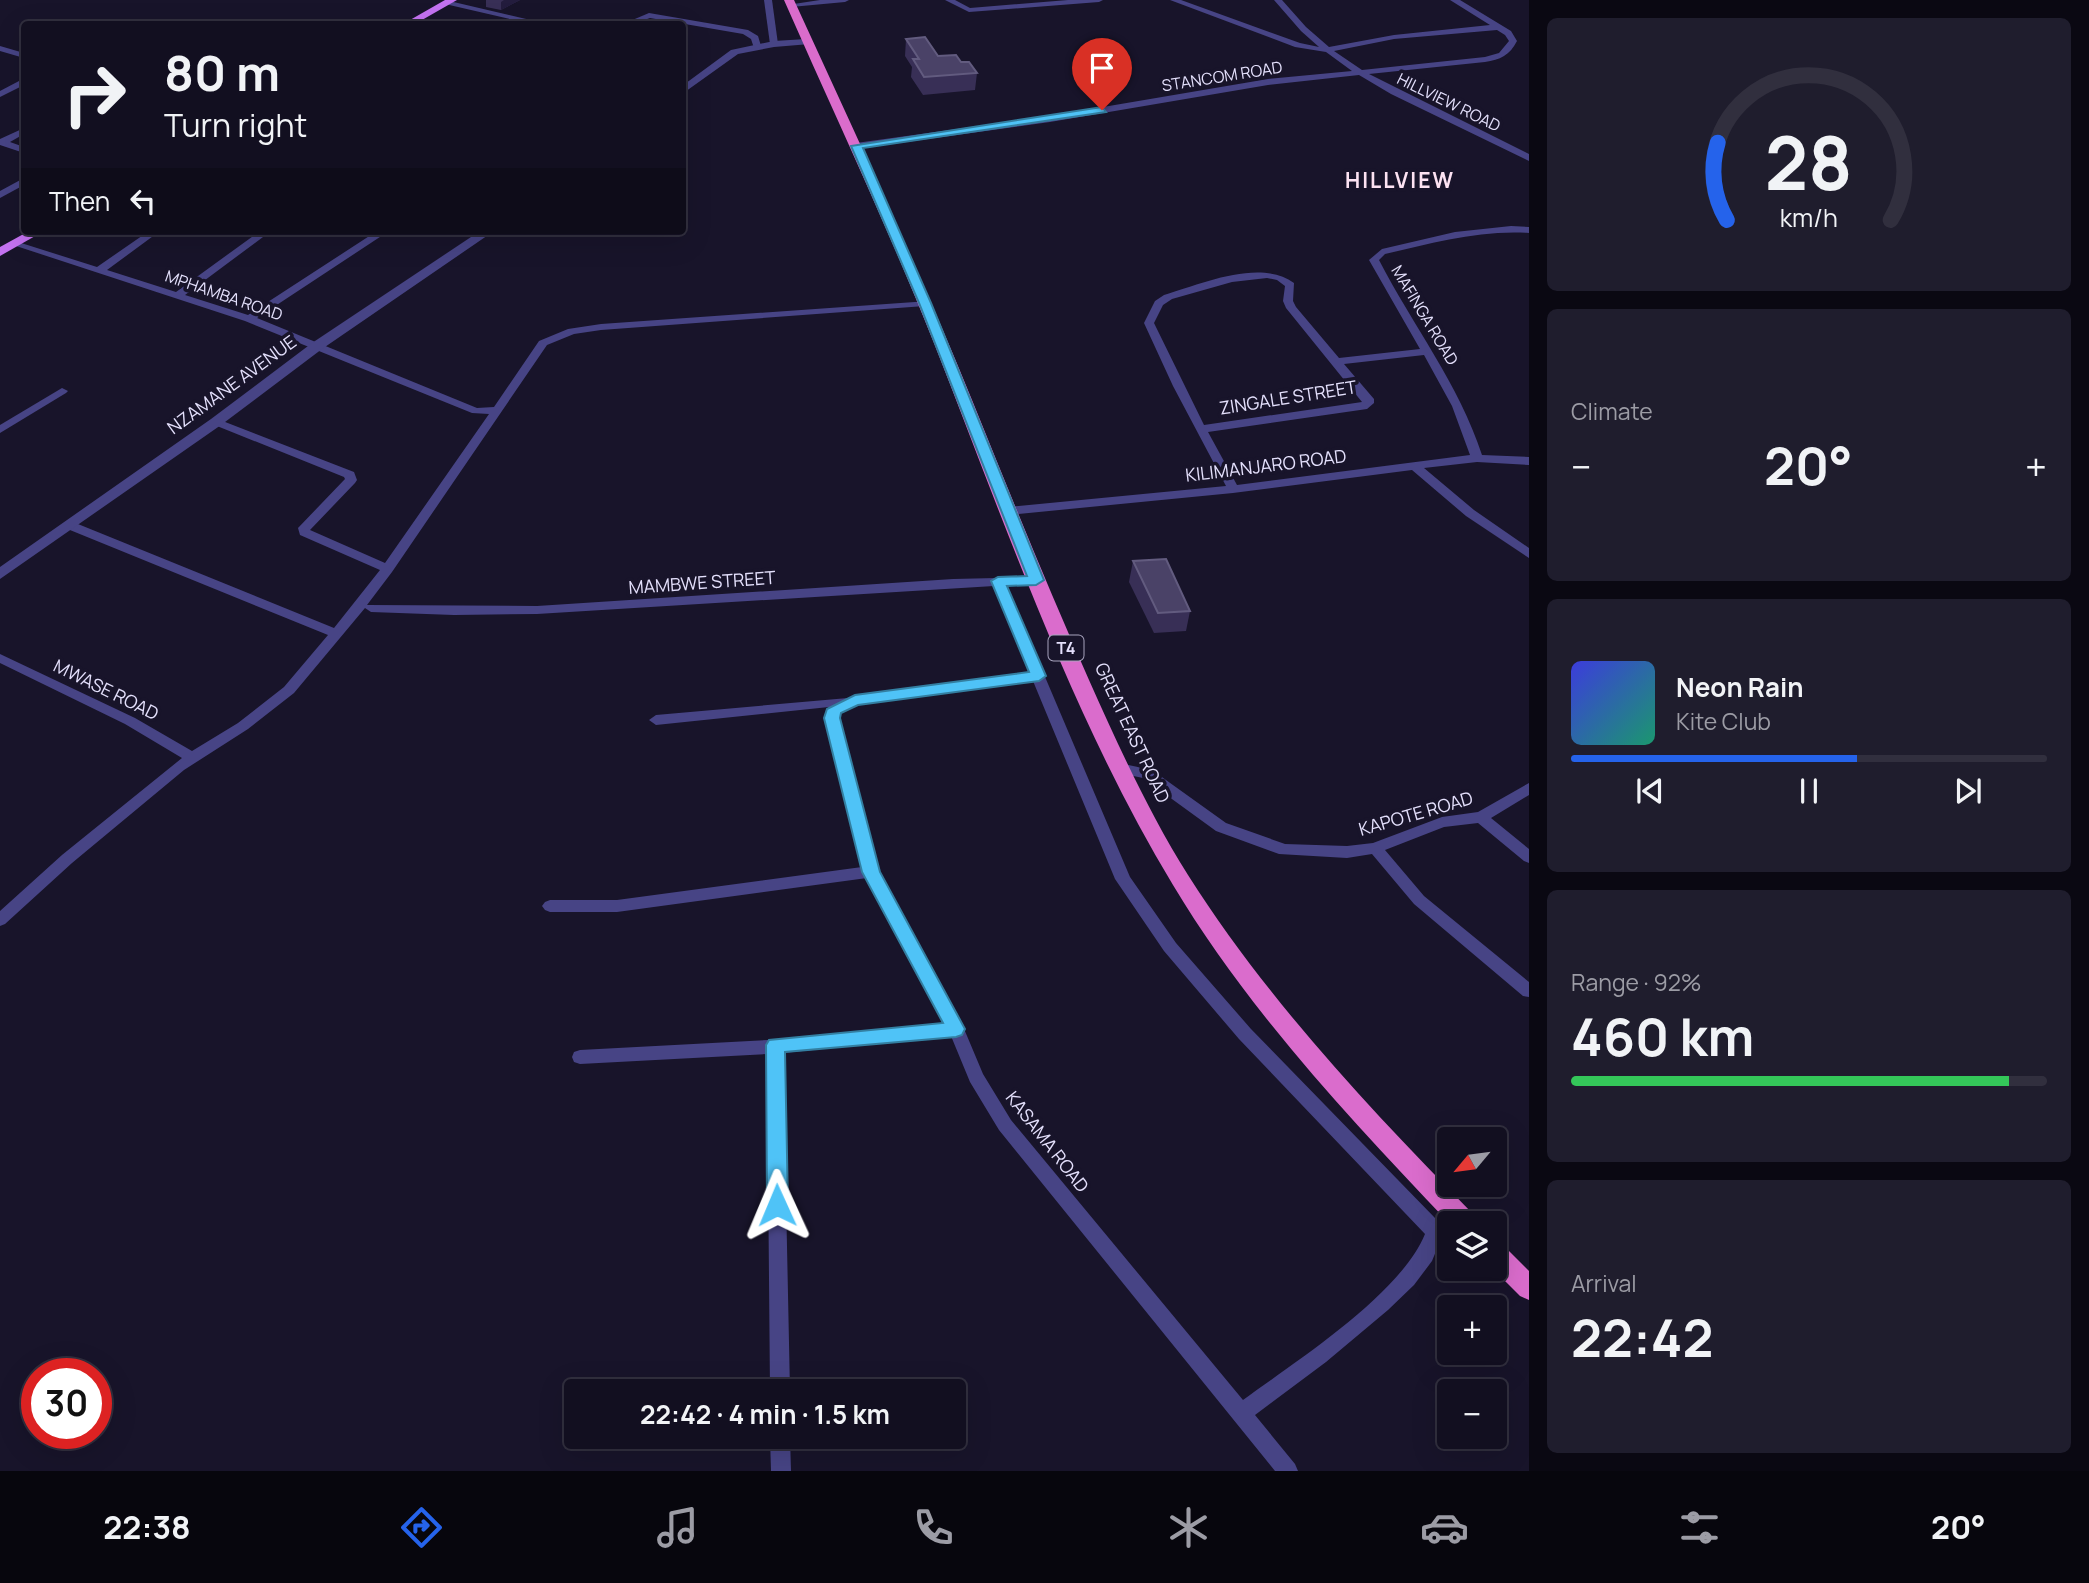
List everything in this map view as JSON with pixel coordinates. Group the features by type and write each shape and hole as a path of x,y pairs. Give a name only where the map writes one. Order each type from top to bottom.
{"highway":[{"name":"GREAT EAST ROAD","path":"790,2 925,303 1036,580 1119,768 1182,883 1264,999 1349,1103 1453,1211"},
{"path":"1507,1266 1529,1288"}],"main road":[{"path":"413,21 450,1"},
{"path":"0,252 31,235"}],"street":[{"path":"768,0 775,44"},
{"path":"790,2 845,0"},
{"path":"949,0 969,10 1099,0"},
{"path":"1174,0 1298,45 1324,50 1394,37 1499,27"},
{"path":"1278,0 1324,50"},
{"path":"1454,0 1499,27"},
{"path":"450,1 527,21"},
{"path":"634,21 649,15 683,21"},
{"path":"686,22 745,32 755,38 757,46"},
{"name":"STANCOM ROAD","path":"856,146 1050,119 1268,82 1502,56 1510,50 1513,41 1508,33 1499,27"},
{"path":"686,88 735,52 757,46 806,42"},
{"name":"HILLVIEW ROAD","path":"1324,50 1356,73 1529,158"},
{"path":"3,51 21,55"},
{"path":"0,94 21,84"},
{"path":"1,143 21,133"},
{"path":"1,143 21,149"},
{"path":"0,195 21,183"},
{"name":"MAFINGA ROAD","path":"1477,458 1469,426 1443,375 1426,352 1374,260 1376,256 1491,229 1529,230"},
{"path":"100,270 149,235"},
{"path":"179,295 261,235"},
{"path":"249,319 378,235"},
{"name":"NZAMANE AVENUE","path":"0,573 216,422 317,346 482,235"},
{"name":"MPHAMBA ROAD","path":"15,244 249,319 476,411 497,410"},
{"path":"1234,489 1163,356 1149,323 1158,303 1168,297 1217,284 1254,275 1270,275 1287,281 1290,285 1290,308 1338,361 1426,352"},
{"path":"0,920 67,859 179,766 243,726 289,690 338,634 388,569 543,343 572,331 925,303"},
{"name":"ZINGALE STREET","path":"1202,429 1363,407 1368,399 1338,361"},
{"path":"0,430 62,391"},
{"path":"216,422 350,475 351,480 304,528 304,532 388,569"},
{"name":"KILIMANJARO ROAD","path":"1008,511 1234,489 1477,458 1529,461"},
{"path":"1413,465 1470,513 1529,554"},
{"path":"69,525 338,634"},
{"name":"MAMBWE STREET","path":"371,608 455,613 594,608 1036,580"},
{"path":"998,581 1123,879 1170,947 1245,1034 1429,1224 1434,1234 1421,1259 1377,1311 1242,1413"},
{"name":"MWASE ROAD","path":"0,658 130,721 193,758"},
{"path":"656,720 855,700 1039,676"},
{"name":"KASAMA ROAD","path":"855,700 835,709 832,718 871,872 956,1029 976,1077 1005,1125 1288,1471"},
{"name":"KAPOTE ROAD","path":"1119,768 1147,774 1221,827 1254,842 1284,850 1347,852 1375,848 1443,822 1481,817 1529,788"},
{"path":"1481,817 1529,857"},
{"path":"1375,848 1419,900 1529,990"},
{"path":"550,906 617,906 871,872"},
{"path":"580,1057 775,1045 956,1029"},
{"path":"775,1045 780,1379"},
{"path":"780,1449 781,1471"}],"building":[{"path":"925,37 938,56 956,55 961,62 969,62 977,73 924,77 913,59 919,59 906,39"},
{"path":"1166,559 1190,611 1158,613 1133,561"}],"district":[{"name":"HILLVIEW","path":"1400,181"}],"route":[{"path":"777,1205 775,1045 956,1029 871,872 832,718 835,709 855,700 1039,676 998,581 1036,580 925,303 856,146 1102,110"}]}
